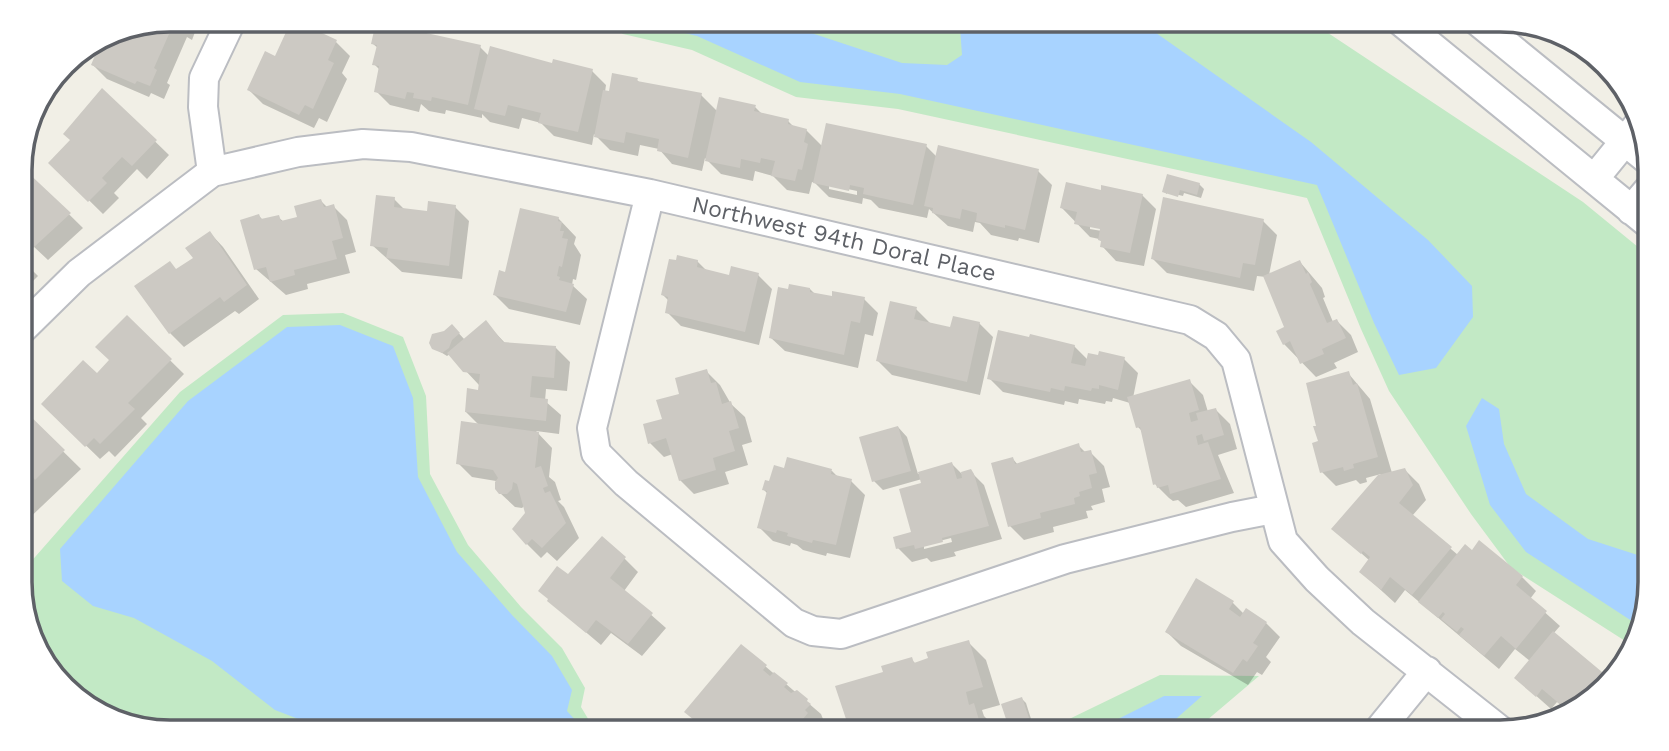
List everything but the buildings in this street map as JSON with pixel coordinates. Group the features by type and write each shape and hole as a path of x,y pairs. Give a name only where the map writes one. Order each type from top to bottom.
{"street":[{"path":"212,172 203,107 204,78 226,32"},
{"path":"1414,32 1594,179 1637,204"},
{"path":"1493,32 1632,133 1594,179"},
{"name":"Northwest 94th Doral Place","path":"32,319 79,273 212,172 298,152 363,144 411,147 650,194 1190,320 1216,336 1236,360 1283,541 1317,579 1363,622 1486,719"},
{"path":"650,194 592,428 596,453 626,483 794,623 813,631 841,634 1065,559 1273,509"},
{"path":"1388,719 1427,671"}],"green space":[{"path":"620,32 1327,32 1583,202 1637,246 1637,591 1635,609 1624,640 1511,568 1471,514 1389,391 1307,198 898,109 796,97 692,50"},
{"path":"343,313 403,337 426,396 430,474 468,545 521,607 562,648 585,688 581,707 589,720 169,720 142,717 116,709 85,691 60,666 42,635 36,618 32,560 180,392 283,315"},
{"path":"1160,675 1259,676 1208,719 1069,719"}],"water":[{"path":"681,32 808,32 902,63 947,65 962,55 960,32 1155,32 1311,142 1428,240 1472,286 1473,317 1436,368 1399,375 1374,323 1317,185 900,94 800,82 697,36"},
{"path":"340,325 393,346 413,398 418,477 457,552 552,656 572,690 567,711 575,720 301,720 275,710 212,661 134,618 93,606 62,581 60,549 188,401 287,327"},
{"path":"1482,398 1499,409 1504,444 1526,494 1588,539 1637,555 1637,591 1632,621 1526,552 1490,505 1466,426"},
{"path":"1164,696 1202,696 1176,719 1117,719"}]}
